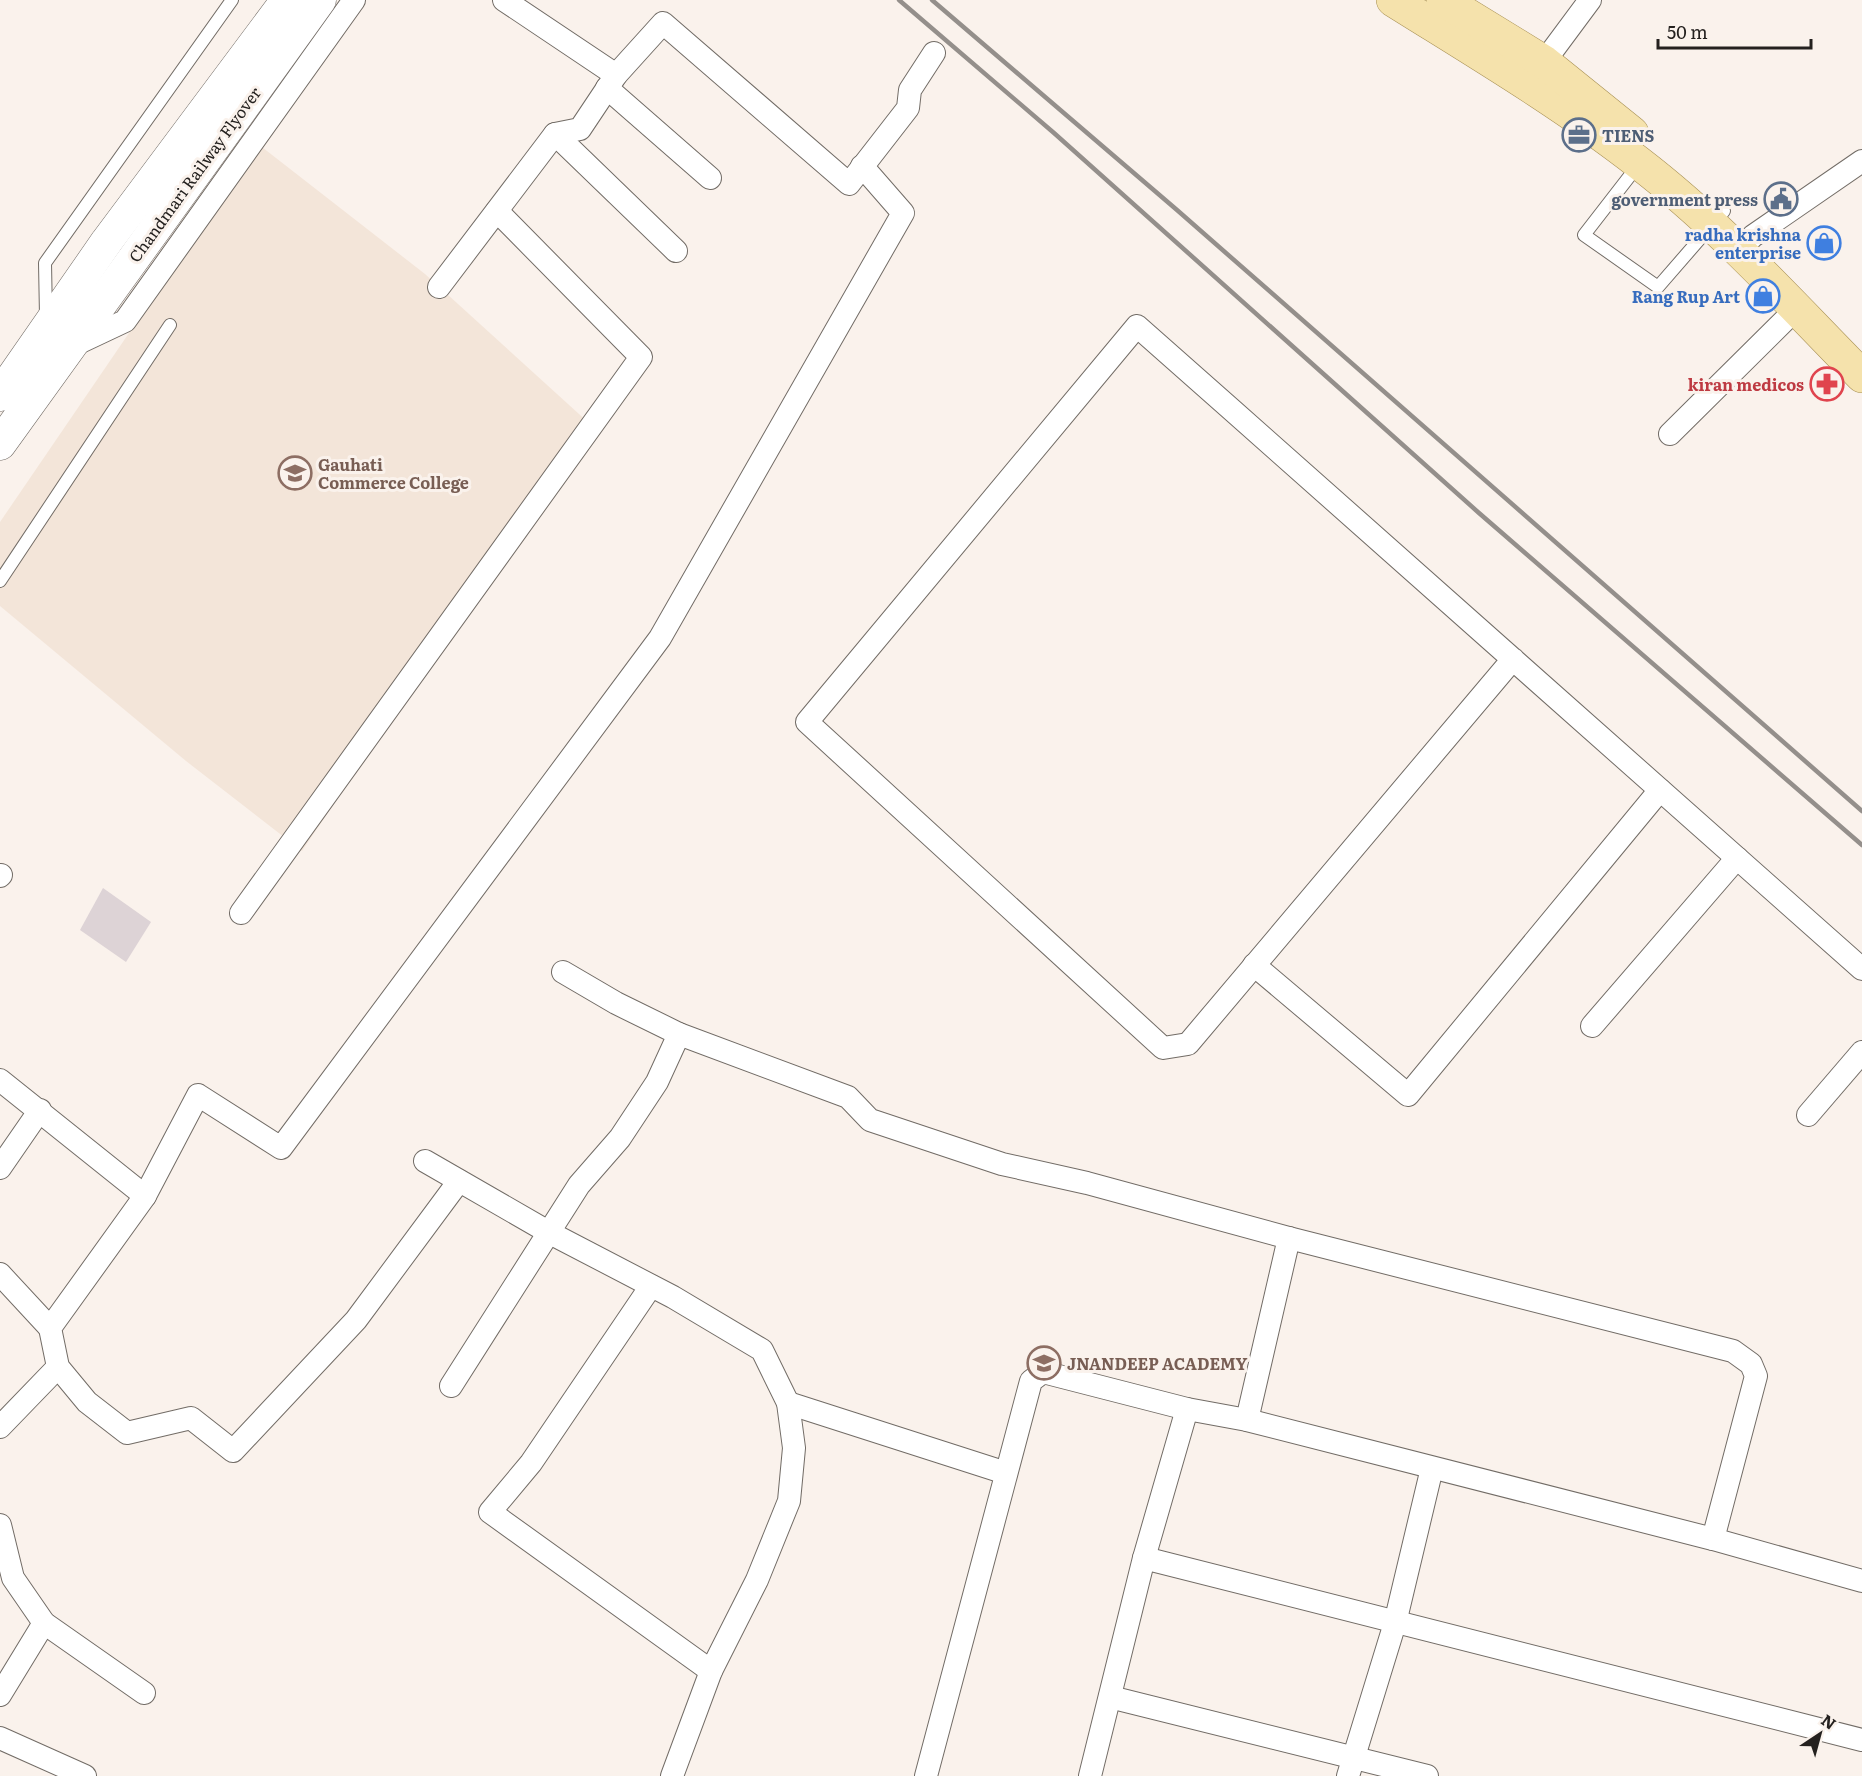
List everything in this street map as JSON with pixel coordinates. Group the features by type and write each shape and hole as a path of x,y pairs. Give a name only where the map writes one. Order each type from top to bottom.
{"main road":[{"name":"Chandmari Railway Flyover","path":"57,338 107,241 286,0"},
{"name":"Chandmari Railway Flyover","path":"57,338 131,261 320,0"},
{"path":"1394,0 1524,83 1718,218"},
{"path":"1443,0 1544,62 1746,243 1862,351"},
{"path":"1746,243 1798,312 1862,376"},
{"path":"0,444 13,393 57,338"}],"street":[{"path":"57,338 125,321 354,0"},
{"path":"504,0 612,81 710,178"},
{"path":"1544,62 1590,0"},
{"path":"440,287 555,134 579,129 612,81 663,23 849,184 908,108 910,90 934,53"},
{"path":"555,134 675,251"},
{"path":"1746,243 1862,161"},
{"path":"50,1328 145,1196 198,1095 281,1148 660,638 903,213 862,166"},
{"path":"241,913 641,357 497,211"},
{"path":"1670,434 1786,319 1798,312"},
{"path":"1513,659 1188,1044 1163,1048 807,722 1137,326 1513,659 1862,969"},
{"path":"1254,965 1408,1095 1660,790"},
{"path":"1592,1026 1737,858"},
{"path":"563,972 616,1003 680,1034 848,1097 870,1120 1002,1164 1088,1183 1289,1238 1733,1351 1751,1364 1756,1376 1713,1539"},
{"path":"451,1386 579,1185 620,1138 657,1082 680,1034"},
{"path":"1808,1115 1862,1052"},
{"path":"0,1080 145,1196"},
{"path":"0,1168 40,1110"},
{"path":"425,1161 762,1350 788,1403 794,1448 789,1501 757,1580 711,1671 672,1776"},
{"path":"0,1274 50,1328 58,1366 87,1402 127,1433 191,1418 233,1451 356,1320 459,1181"},
{"path":"1247,1420 1289,1238"},
{"path":"651,1286 531,1463 490,1512 711,1671"},
{"path":"0,1427 58,1366"},
{"path":"926,1776 1031,1381 1043,1372 1187,1409 1247,1420 1713,1539 1862,1581"},
{"path":"788,1403 1006,1473"},
{"path":"1090,1776 1144,1558 1187,1409"},
{"path":"1350,1767 1395,1623 1432,1468"},
{"path":"0,1525 6,1574 13,1578 44,1623 144,1693"},
{"path":"1144,1558 1862,1740"},
{"path":"0,1695 44,1623"},
{"path":"1110,1697 1350,1767 1426,1776"},
{"path":"0,1738 85,1776"}],"lane":[{"path":"57,338 45,263 232,0"},
{"path":"1639,163 1584,235 1658,287 1718,218"},
{"path":"0,581 170,325"}],"shaded area":[{"name":"Gauhati Commerce College","path":"258,144 425,274 590,424 302,851 186,761 0,606 0,522"}],"building":[{"path":"103,888 151,922 126,962 80,930"}],"railway":[{"path":"899,0 1054,133 1479,513 1862,845"},
{"path":"932,0 1177,210 1862,811"}],"place":[{"name":"TIENS","path":"1579,135"},
{"name":"government press","path":"1781,199"},
{"name":"radha krishna enterprise","path":"1824,243"},
{"name":"Rang Rup Art","path":"1763,296"},
{"name":"kiran medicos","path":"1827,384"},
{"name":"Gauhati Commerce College","path":"295,473"},
{"name":"JNANDEEP ACADEMY","path":"1044,1363"}]}
